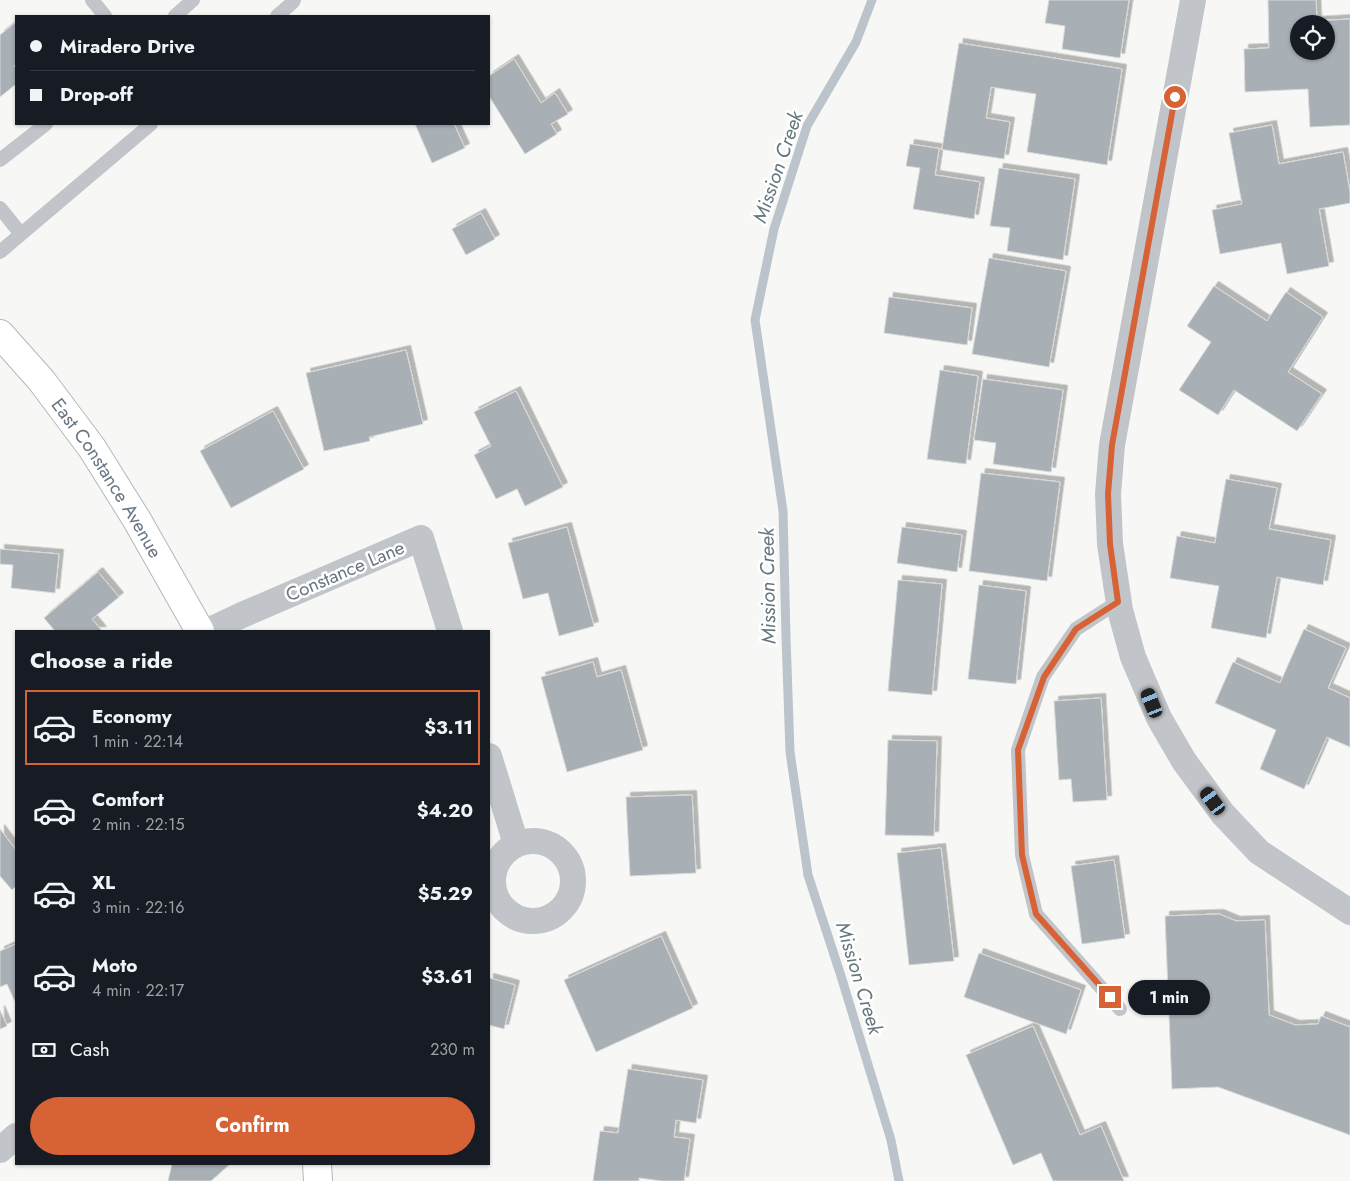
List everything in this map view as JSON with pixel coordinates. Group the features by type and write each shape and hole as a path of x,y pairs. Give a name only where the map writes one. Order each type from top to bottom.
{"street":[{"path":"1193,0 1112,445 1108,494 1110,544 1118,602 1133,657 1159,718 1184,761 1223,814 1259,852 1350,912"},
{"name":"East Constance Avenue","path":"0,334 41,380 92,448 137,520 199,630"},
{"name":"Constance Lane","path":"210,630 421,538 450,630"},
{"path":"490,759 516,844"},
{"path":"0,1150 15,1137"},
{"path":"318,1165 318,1181"}],"lane":[{"path":"92,0 103,15"},
{"path":"176,15 193,0"},
{"path":"278,15 294,0"},
{"path":"0,160 45,125"},
{"path":"0,252 150,125"},
{"path":"0,208 21,234"},
{"path":"1118,602 1076,629 1044,677 1018,750 1022,855 1036,914 1120,1009"}],"building":[{"path":"1049,0 1129,0 1120,58 1062,49 1065,26 1045,23"},
{"path":"1268,0 1316,0 1317,15 1290,15 1290,60 1335,60 1335,20 1350,19 1350,125 1310,127 1308,89 1245,92 1244,49 1269,48"},
{"path":"15,23 15,85 0,97 0,35"},
{"path":"959,43 1122,69 1107,165 1027,152 1036,94 991,87 986,118 1010,122 1004,159 939,149 935,175 980,182 974,219 913,209 920,168 906,166 910,144 942,149"},
{"path":"514,59 541,103 555,93 568,114 551,124 557,134 525,154 490,98 490,75"},
{"path":"415,125 454,125 465,148 432,163"},
{"path":"1272,125 1279,164 1343,152 1350,203 1319,209 1329,266 1287,274 1281,243 1220,254 1212,210 1242,204 1229,133"},
{"path":"999,168 1075,179 1063,260 1007,251 1010,228 990,226"},
{"path":"481,213 495,239 466,255 452,229"},
{"path":"989,258 1066,271 1049,367 972,354"},
{"path":"1214,286 1267,321 1286,292 1323,317 1288,372 1322,394 1297,431 1234,390 1218,415 1179,390 1211,342 1187,326"},
{"path":"889,297 972,308 967,345 884,333"},
{"path":"406,350 423,424 369,437 370,441 324,451 306,373"},
{"path":"940,370 978,376 966,464 927,459"},
{"path":"983,379 1063,390 1051,472 993,464 996,443 974,440"},
{"path":"516,391 563,487 525,506 517,489 496,499 474,455 491,446 474,412"},
{"path":"273,411 304,469 231,508 200,451"},
{"path":"981,473 1060,482 1047,581 969,571"},
{"path":"1226,479 1277,488 1269,529 1331,540 1323,585 1277,577 1266,638 1211,628 1219,586 1170,578 1177,536 1215,543"},
{"path":"567,527 594,626 559,636 548,593 523,599 508,543"},
{"path":"902,527 962,535 957,572 897,563"},
{"path":"0,549 59,554 55,593 11,588 13,565 0,564"},
{"path":"98,572 119,597 92,619 101,630 54,630 44,618"},
{"path":"898,580 942,584 932,695 888,691"},
{"path":"979,585 1026,591 1016,684 968,679"},
{"path":"1304,629 1346,648 1328,688 1350,698 1350,747 1327,737 1304,789 1260,769 1276,730 1215,703 1233,662 1280,683"},
{"path":"593,662 597,677 621,670 643,750 567,772 541,677"},
{"path":"1101,698 1107,800 1073,802 1071,779 1059,780 1054,701"},
{"path":"888,740 937,741 934,836 885,835"},
{"path":"692,795 696,873 630,876 626,797"},
{"path":"0,829 15,849 15,887 12,890 0,876"},
{"path":"941,848 954,961 909,965 897,853"},
{"path":"1114,860 1125,938 1082,944 1071,866"},
{"path":"1219,914 1236,921 1265,920 1269,1015 1295,1025 1318,1024 1321,1016 1350,1027 1350,1135 1218,1087 1172,1089 1165,916"},
{"path":"661,936 693,1008 596,1052 564,980"},
{"path":"15,944 15,1002 7,984 0,987 0,951"},
{"path":"979,953 1081,990 1066,1034 964,997"},
{"path":"490,978 515,985 504,1029 490,1025"},
{"path":"0,1010 7,1026 0,1029"},
{"path":"1033,1026 1080,1135 1101,1126 1124,1181 1053,1181 1041,1153 1013,1165 966,1055"},
{"path":"628,1069 703,1080 696,1123 676,1120 674,1137 690,1139 684,1181 639,1178 639,1181 593,1181 600,1131 618,1133"},
{"path":"172,1165 229,1165 211,1181 168,1181"}],"waterway":[{"name":"Mission Creek","path":"872,0 856,42 807,126 774,229 755,320 783,511 790,752 808,875 891,1140 899,1181"}],"route":[{"path":"1110,997 1036,914 1022,855 1018,750 1044,677 1076,629 1118,602 1110,544 1108,494 1112,445 1175,97"}]}
